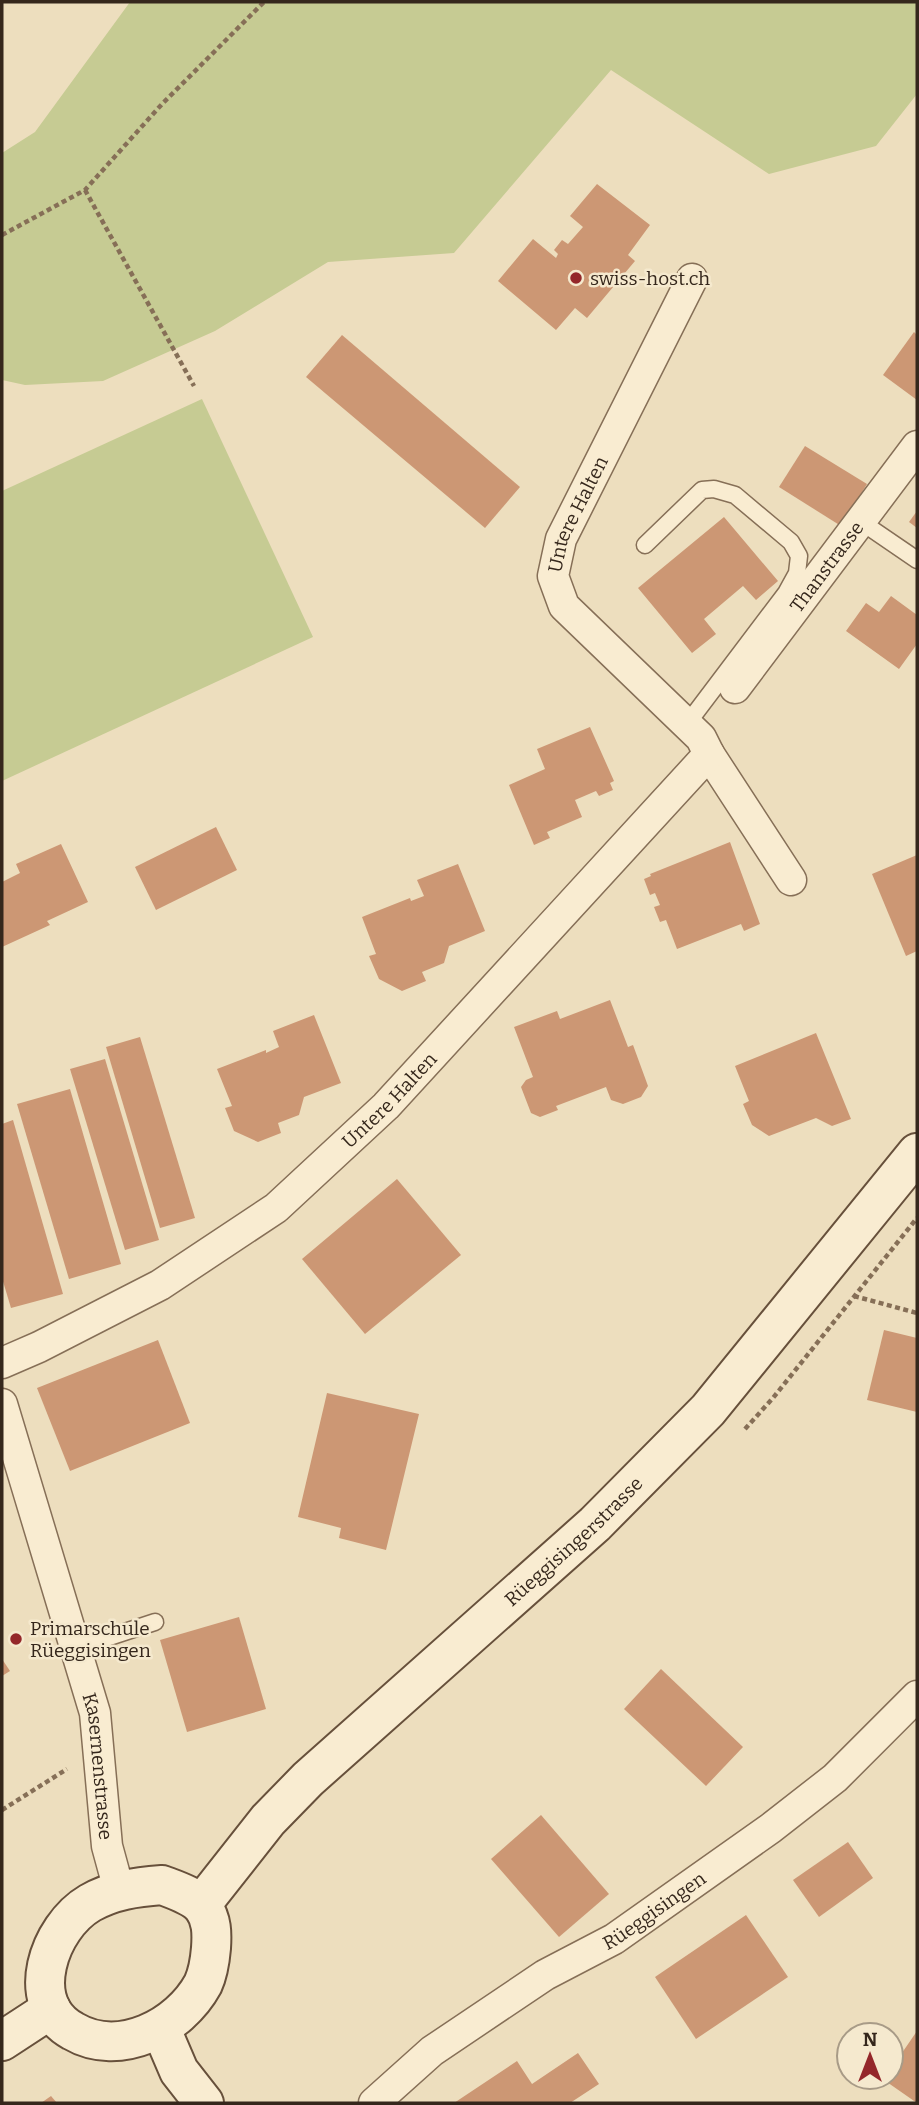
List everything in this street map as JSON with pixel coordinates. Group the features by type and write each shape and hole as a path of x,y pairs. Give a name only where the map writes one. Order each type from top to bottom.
{"street":[{"name":"Untere Halten","path":"692,279 561,539 553,576 565,606 701,738 791,880"},
{"name":"Thanstrasse","path":"735,688 917,446"},
{"name":"Untere Halten","path":"2,1363 39,1348 160,1285 276,1208 386,1106 709,754"},
{"name":"Rüeggisingerstrasse","path":"201,1905 268,1820 308,1779 595,1524 708,1410 917,1153"},
{"name":"Kasernenstrasse","path":"2,1404 95,1713 107,1846 120,1890"},
{"name":"Rüeggisingen","path":"374,2103 432,2051 545,1975 614,1939 767,1830 835,1778 917,1696"},
{"path":"162,1885 179,1891 201,1905 210,1920 212,1938 204,1982 189,2005 161,2029 133,2039 100,2040 83,2037 67,2028 51,2009 46,1988 46,1965 64,1927 88,1904 120,1890 162,1885"},
{"path":"2,2042 51,2009"},
{"path":"161,2029 178,2071 204,2103"}],"lane":[{"path":"645,545 702,490 714,489 735,495 791,542 799,556 797,573 786,593 687,724"},
{"path":"860,521 917,560"},
{"path":"76,1648 155,1622"}],"path":[{"path":"2,235 85,190 162,104 264,2"},
{"path":"85,190 194,386"},
{"path":"854,1297 917,1313"},
{"path":"2,1810 76,1762"}],"green space":[{"path":"130,2 917,2 917,94 876,146 769,174 611,70 454,253 328,262 215,331 103,381 25,385 2,380 2,153 35,132"},
{"path":"202,399 313,637 2,781 2,491"}],"building":[{"path":"597,184 650,225 628,255 635,261 587,318 575,308 556,330 498,281 533,239 556,258 558,254 554,250 562,240 568,244 583,227 570,216"},
{"path":"914,332 917,335 917,400 883,375"},
{"path":"342,335 520,487 485,528 306,377"},
{"path":"805,446 867,484 841,526 779,487"},
{"path":"917,511 917,528 909,522"},
{"path":"724,517 778,581 756,600 743,586 704,619 716,634 692,653 638,588"},
{"path":"891,596 917,615 917,644 899,669 846,631 866,603 879,612"},
{"path":"590,727 614,781 610,783 613,790 599,796 596,791 575,800 582,817 547,832 550,838 534,845 509,785 545,769 537,749"},
{"path":"216,827 237,870 156,910 135,867"},
{"path":"730,842 760,924 744,931 741,924 677,949 666,920 660,922 654,907 660,905 655,893 650,895 644,879 651,876 650,874"},
{"path":"61,844 88,902 47,921 50,925 2,947 2,882 20,873 16,864"},
{"path":"917,855 917,951 906,956 872,874"},
{"path":"458,864 485,931 449,946 444,963 422,972 426,981 402,991 379,979 369,956 376,954 362,917 410,898 411,901 424,896 417,880"},
{"path":"610,1000 628,1047 633,1045 648,1086 641,1097 623,1104 611,1100 606,1087 556,1106 558,1110 540,1117 531,1113 521,1087 526,1080 533,1077 514,1027 557,1011 560,1019"},
{"path":"314,1015 341,1083 304,1097 299,1115 278,1123 281,1133 258,1142 234,1131 225,1108 232,1106 217,1069 279,1047 273,1031"},
{"path":"816,1033 851,1119 832,1126 816,1118 769,1136 752,1125 743,1104 749,1101 735,1066"},
{"path":"140,1037 195,1218 160,1228 106,1047"},
{"path":"105,1059 159,1240 125,1250 70,1069"},
{"path":"70,1089 121,1264 69,1279 17,1104"},
{"path":"13,1120 63,1294 11,1308 2,1278 2,1124"},
{"path":"397,1179 461,1255 365,1334 302,1259"},
{"path":"884,1330 917,1338 917,1412 867,1400"},
{"path":"158,1340 190,1423 70,1471 37,1388"},
{"path":"327,1393 419,1414 386,1550 339,1538 341,1528 298,1517"},
{"path":"239,1617 266,1709 187,1732 160,1640"},
{"path":"2,1659 10,1671 2,1676"},
{"path":"661,1669 743,1747 706,1786 624,1709"},
{"path":"541,1815 609,1894 559,1937 491,1859"},
{"path":"848,1842 873,1878 819,1917 793,1880"},
{"path":"746,1915 788,1977 696,2039 655,1977"},
{"path":"917,2031 917,2103 900,2091 905,2091 905,2049"},
{"path":"578,2053 599,2084 570,2103 454,2103 517,2061 532,2084"},
{"path":"51,2096 57,2103 41,2103"}],"place":[{"name":"swiss-host.ch","path":"576,278"},
{"name":"Primarschule Rüeggisingen","path":"16,1639"}]}
